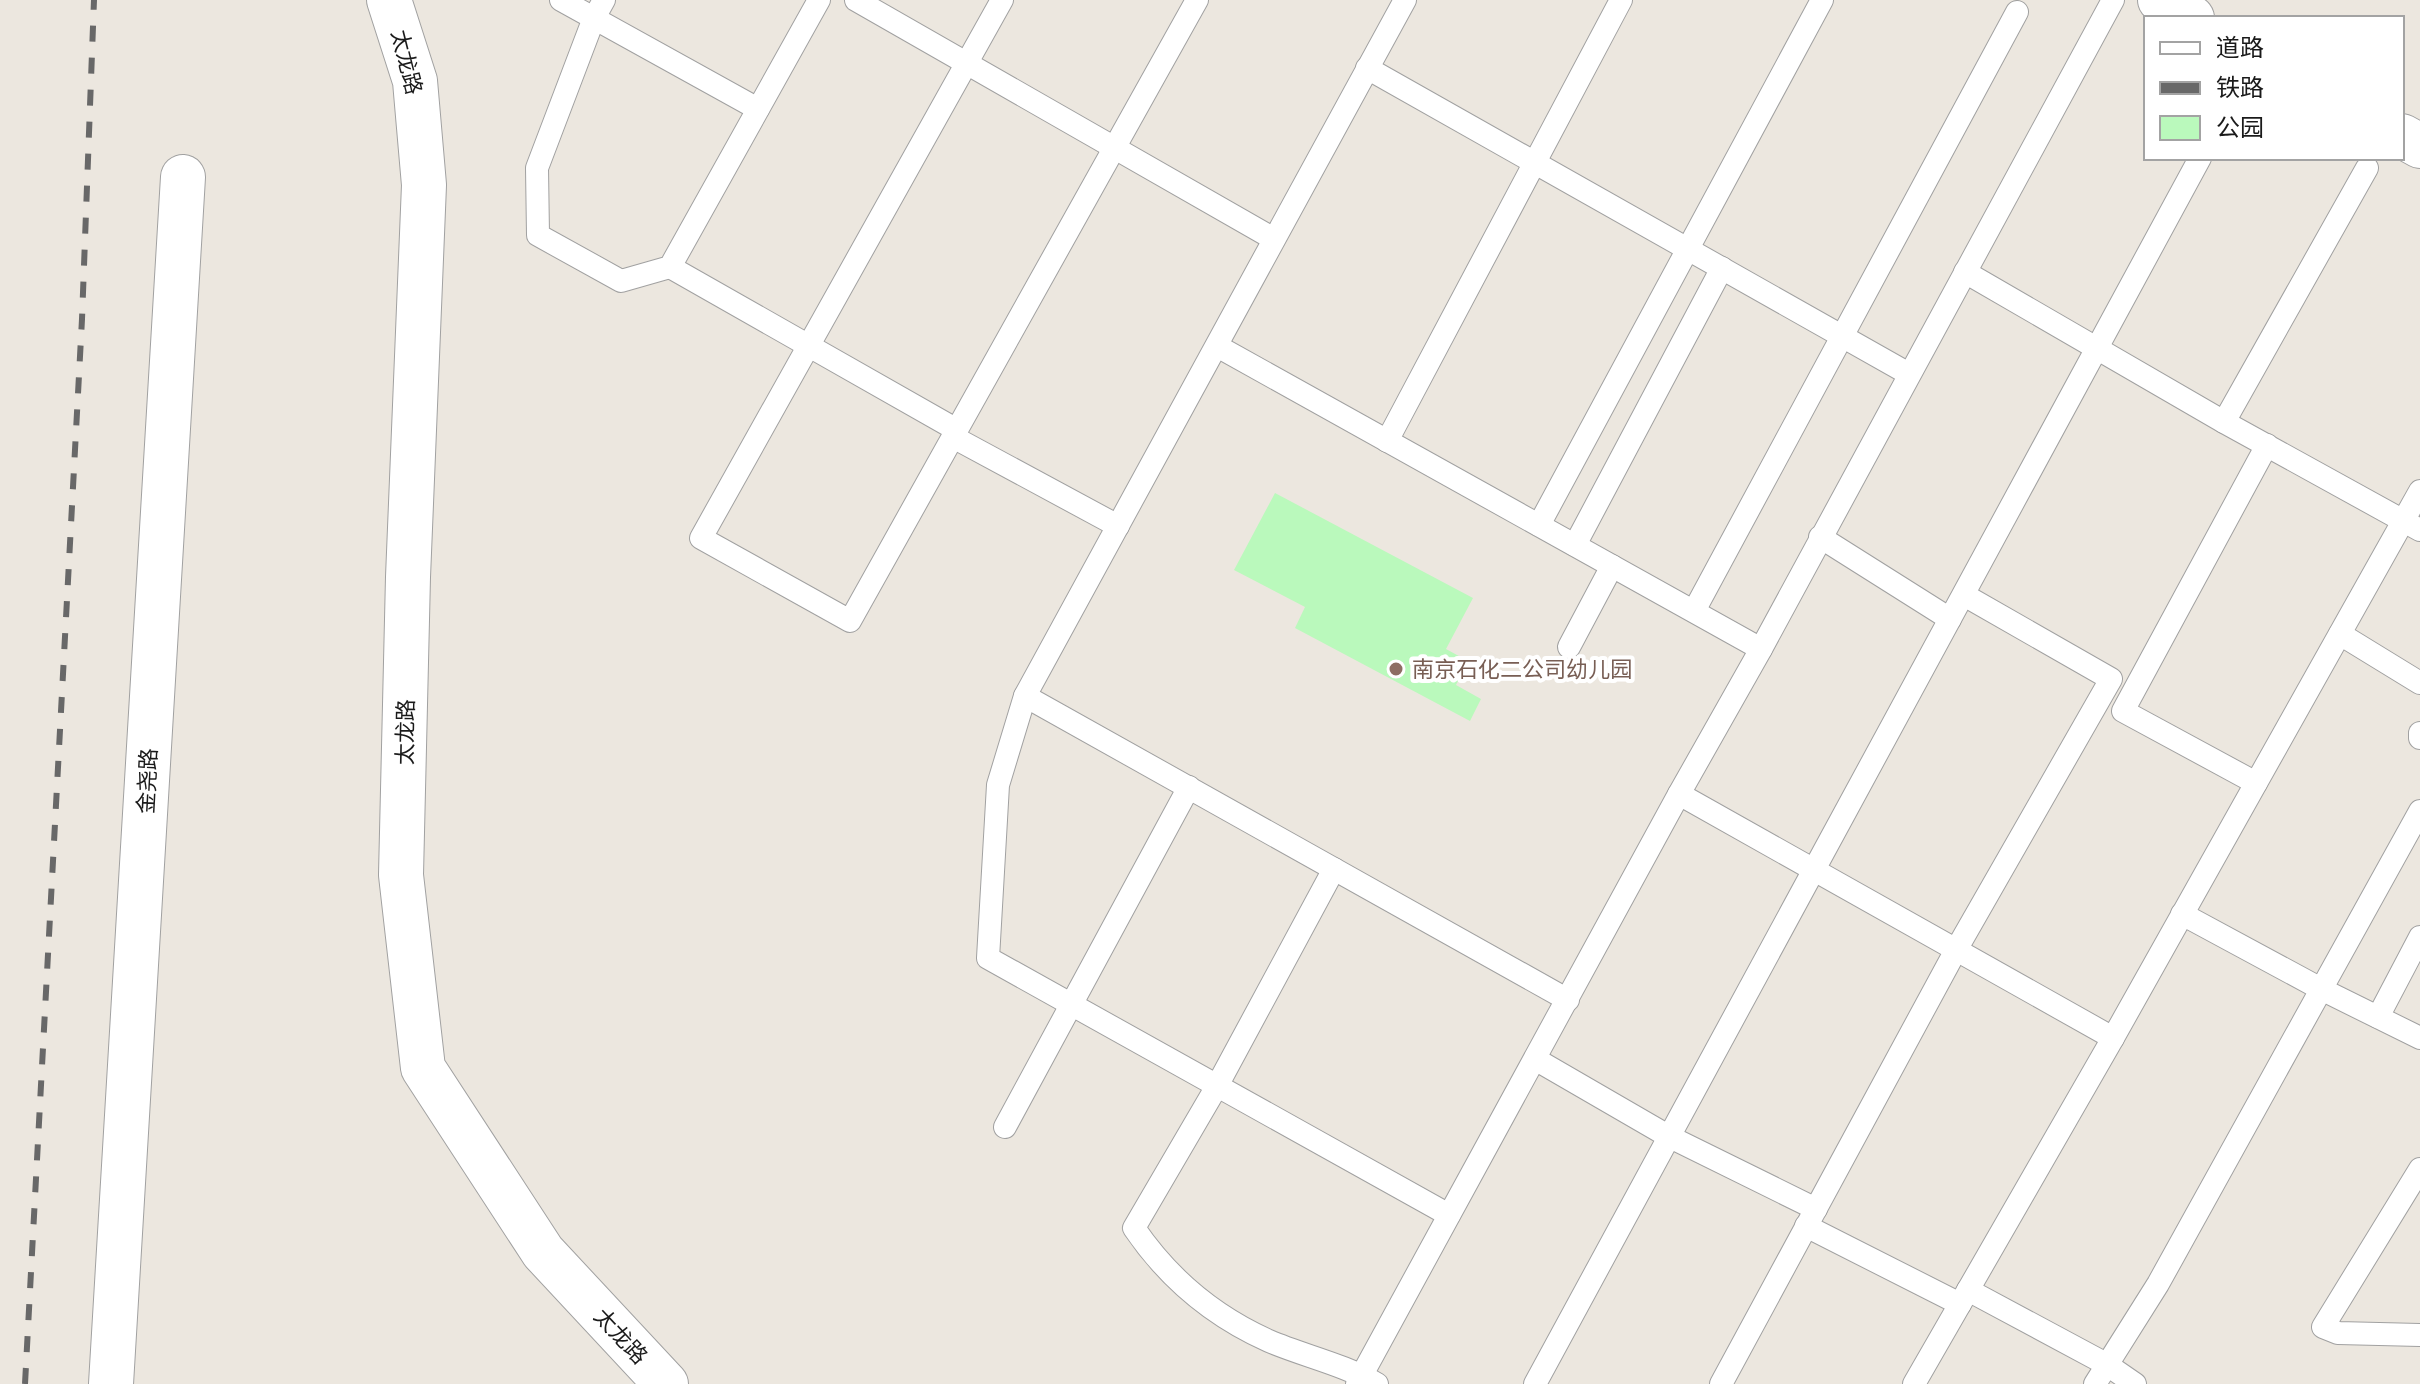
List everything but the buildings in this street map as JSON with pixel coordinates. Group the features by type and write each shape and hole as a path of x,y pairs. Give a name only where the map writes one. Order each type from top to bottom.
{"street":[{"name":"太龙路","path":"389,0 415,81 424,185 408,577 401,875 423,1068 543,1252 666,1384"},
{"path":"2160,0 2188,16"},
{"name":"金尧路","path":"111,1384 183,177"}],"lane":[{"path":"561,0 599,9 758,109"},
{"path":"599,9 537,168 538,235 621,281 670,267 819,0"},
{"path":"856,0 1274,239"},
{"path":"1002,0 701,538 850,621 1197,0"},
{"path":"1405,0 1025,696 998,785 988,958 1449,1215"},
{"path":"1387,441 1621,0"},
{"path":"1539,525 1822,0"},
{"path":"1334,869 1217,1086 1134,1228 1154,1258 1208,1308 1268,1340 1365,1381 1449,1215 2113,0"},
{"path":"1694,611 2017,12"},
{"path":"1367,68 1909,374"},
{"path":"1535,1384 2199,160"},
{"path":"2224,422 2367,168"},
{"path":"670,267 1118,526"},
{"path":"1575,545 1722,268"},
{"path":"1965,272 2224,422 2412,525"},
{"path":"1217,346 1761,649"},
{"path":"2256,783 2123,711 2267,445"},
{"path":"1914,1384 2340,634 2412,525 2420,491"},
{"path":"1820,537 1950,619"},
{"path":"1569,647 1612,566"},
{"path":"1721,1384 1956,950 2111,679 1964,595"},
{"path":"2340,634 2420,683"},
{"path":"1025,696 1568,1000"},
{"path":"1005,1127 1189,787"},
{"path":"1679,794 2113,1038"},
{"path":"2095,1384 2158,1284 2420,811"},
{"path":"2182,914 2420,1038"},
{"path":"2378,1017 2420,937"},
{"path":"1535,1059 1811,1217 1964,1297 2106,1364 2135,1384"},
{"path":"2420,1169 2323,1327 2338,1333 2420,1335"}],"green space":[{"path":"1275,493 1473,598 1446,649 1468,661 1456,685 1481,699 1470,721 1295,628 1305,607 1234,570"}],"railway":[{"path":"25,1384 82,319 94,0"}],"place":[{"name":"南京石化二公司幼儿园","path":"1396,669"}]}
